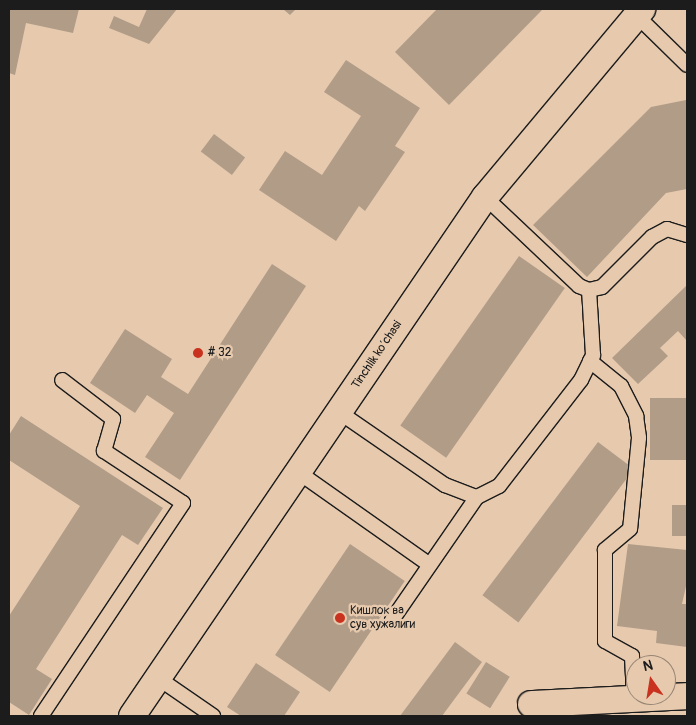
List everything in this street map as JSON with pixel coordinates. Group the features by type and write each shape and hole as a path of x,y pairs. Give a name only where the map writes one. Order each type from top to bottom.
{"street":[{"name":"Tinchlik kо‘chasi","path":"132,716 485,197 639,12"},
{"path":"531,704 626,699"}],"lane":[{"path":"639,12 687,65"},
{"path":"485,197 578,286 590,290 602,287 652,237 668,229 687,234"},
{"path":"392,620 477,497 499,486 580,380 593,355 590,290"},
{"path":"590,361 621,386 636,416 639,438 630,529 605,550 605,641 630,655"},
{"path":"40,716 183,503 104,451 114,419 62,380"},
{"path":"338,412 445,486 477,497"},
{"path":"298,472 430,565"},
{"path":"158,678 213,716"}],"building":[{"path":"9,9 79,9 73,33 26,23 15,75 9,73"},
{"path":"147,9 177,9 149,44 109,28 114,16 139,27"},
{"path":"283,9 296,9 290,15"},
{"path":"437,9 543,9 449,105 395,52"},
{"path":"346,60 420,108 395,146 405,152 365,211 359,206 336,241 259,190 285,151 322,175 361,116 324,92"},
{"path":"686,100 687,189 666,193 587,277 533,225 651,107"},
{"path":"214,134 245,157 232,175 201,152"},
{"path":"519,256 565,288 446,458 400,426"},
{"path":"272,264 306,286 180,480 145,457 174,413 147,395 135,413 90,383 125,329 172,359 161,377 188,394"},
{"path":"687,285 687,341 678,331 660,348 668,356 638,384 612,358"},
{"path":"650,398 687,398 687,460 650,460"},
{"path":"21,416 163,508 138,545 122,535 36,669 52,679 29,715 9,702 9,616 80,506 9,460 9,435"},
{"path":"598,442 634,469 518,622 482,595"},
{"path":"672,505 687,505 687,536 672,536"},
{"name":"Кишлок ва сув хужалиги","path":"350,544 405,581 330,692 275,655"},
{"path":"628,544 687,550 687,582 682,604 687,604 687,647 656,643 657,631 617,626"},
{"path":"455,642 482,662 442,716 400,716"},
{"path":"486,662 510,677 490,708 466,693"},
{"path":"256,663 300,692 284,716 241,716 227,707"}],"place":[{"name":"# 32","path":"198,353"},
{"name":"Кишлок ва сув хужалиги","path":"340,618"}]}
